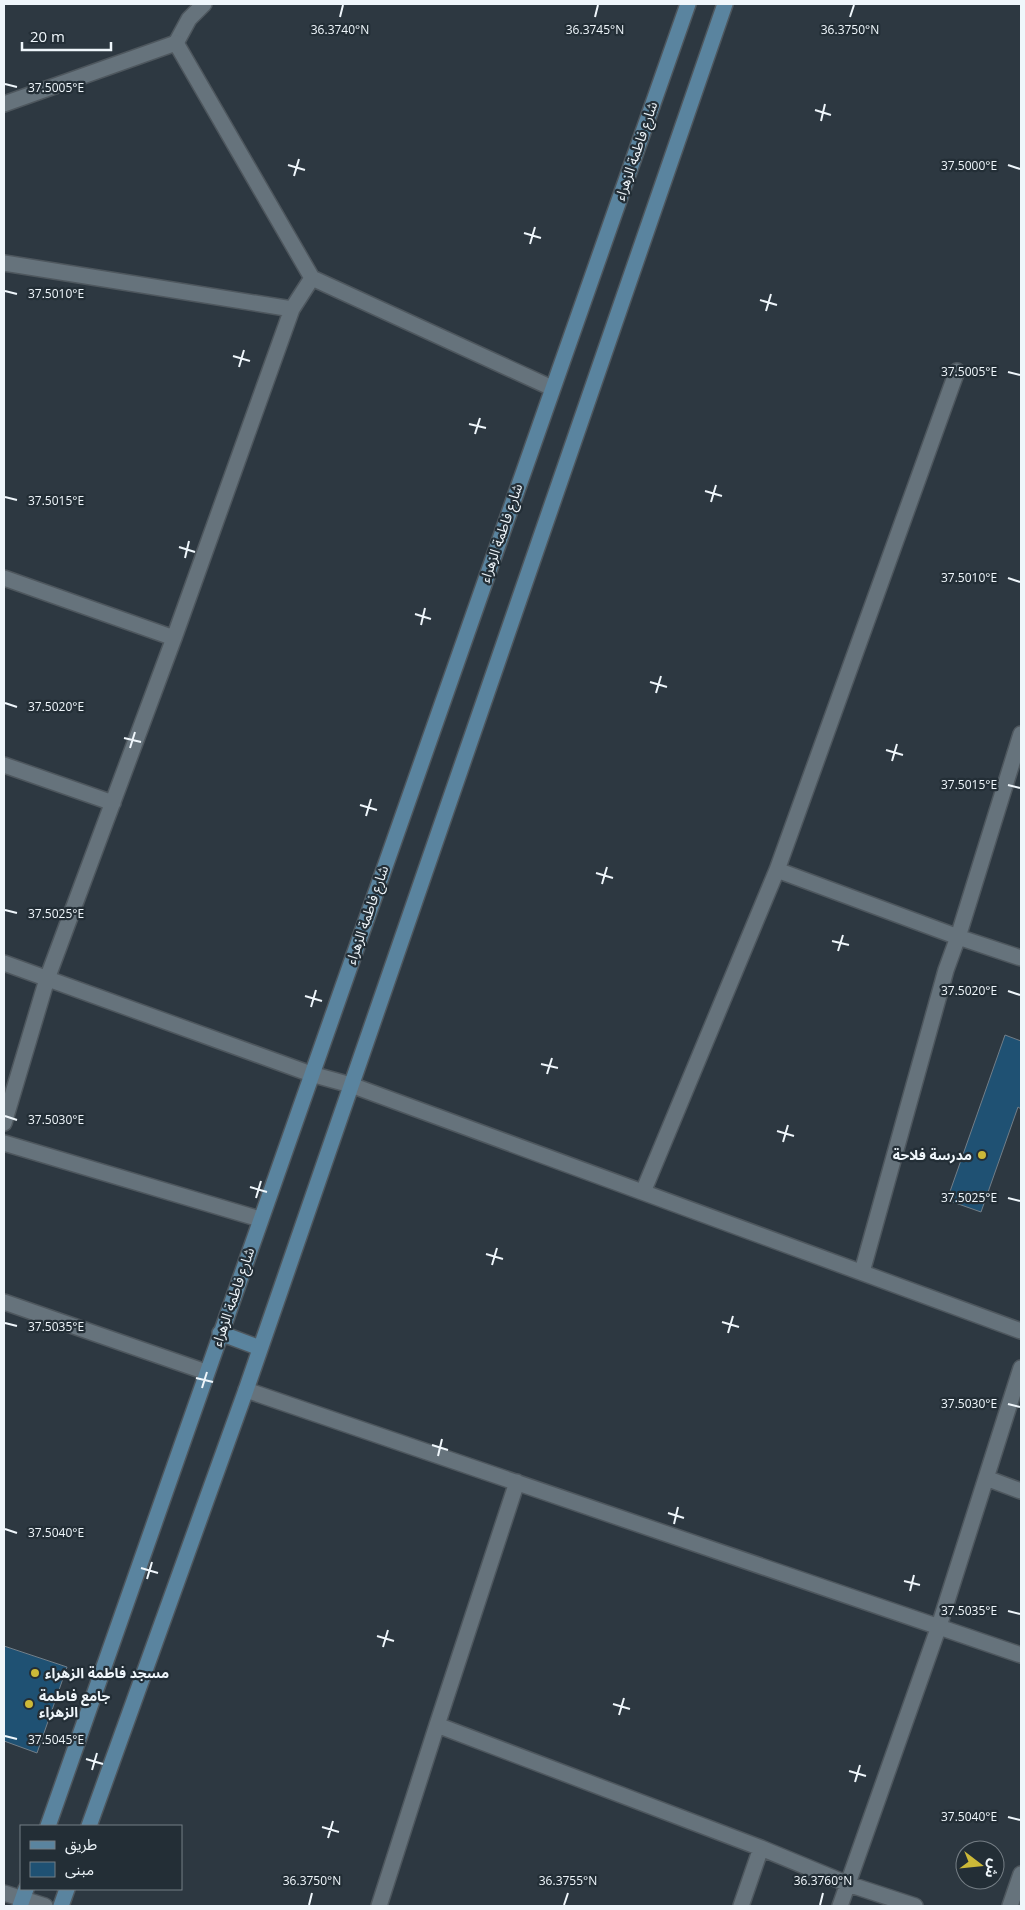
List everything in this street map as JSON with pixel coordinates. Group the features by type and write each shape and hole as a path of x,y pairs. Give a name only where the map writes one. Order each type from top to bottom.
{"main road":[{"name":"شارع فاطمة الزهراء","path":"48,1825 688,4"},
{"path":"89,1825 246,1390 725,4"},
{"path":"220,1333 260,1348"},
{"path":"61,1906 67,1890"}],"street":[{"path":"4,104 176,43 189,20 204,4"},
{"path":"176,43 312,278 552,388"},
{"path":"4,263 292,309"},
{"path":"4,1123 48,979 174,638 292,309 312,278"},
{"path":"643,1192 777,870 957,371"},
{"path":"4,578 174,638"},
{"path":"862,1272 946,970 1021,734"},
{"path":"4,765 113,803"},
{"path":"777,870 958,937 1021,958"},
{"path":"4,963 311,1074 351,1085 1021,1331"},
{"path":"4,1143 260,1218"},
{"path":"4,1302 206,1372"},
{"path":"840,1906 939,1626 1021,1368"},
{"path":"246,1390 1021,1655"},
{"path":"986,1478 1021,1491"},
{"path":"379,1906 517,1482"},
{"path":"437,1725 761,1848 848,1884 915,1906"},
{"path":"741,1906 761,1848"},
{"path":"1010,1906 1021,1874"},
{"path":"4,1893 45,1906"}],"building":[{"name":"مدرسة فلاحة","path":"1005,1035 1021,1041 1021,1109 1018,1107 981,1212 947,1200"},
{"name":"جامع فاطمة الزهراء","path":"4,1646 67,1667 37,1753 4,1741"}],"place":[{"name":"مدرسة فلاحة","path":"982,1155"},
{"name":"مسجد فاطمة الزهراء","path":"35,1673"},
{"name":"جامع فاطمة الزهراء","path":"29,1704"}]}
